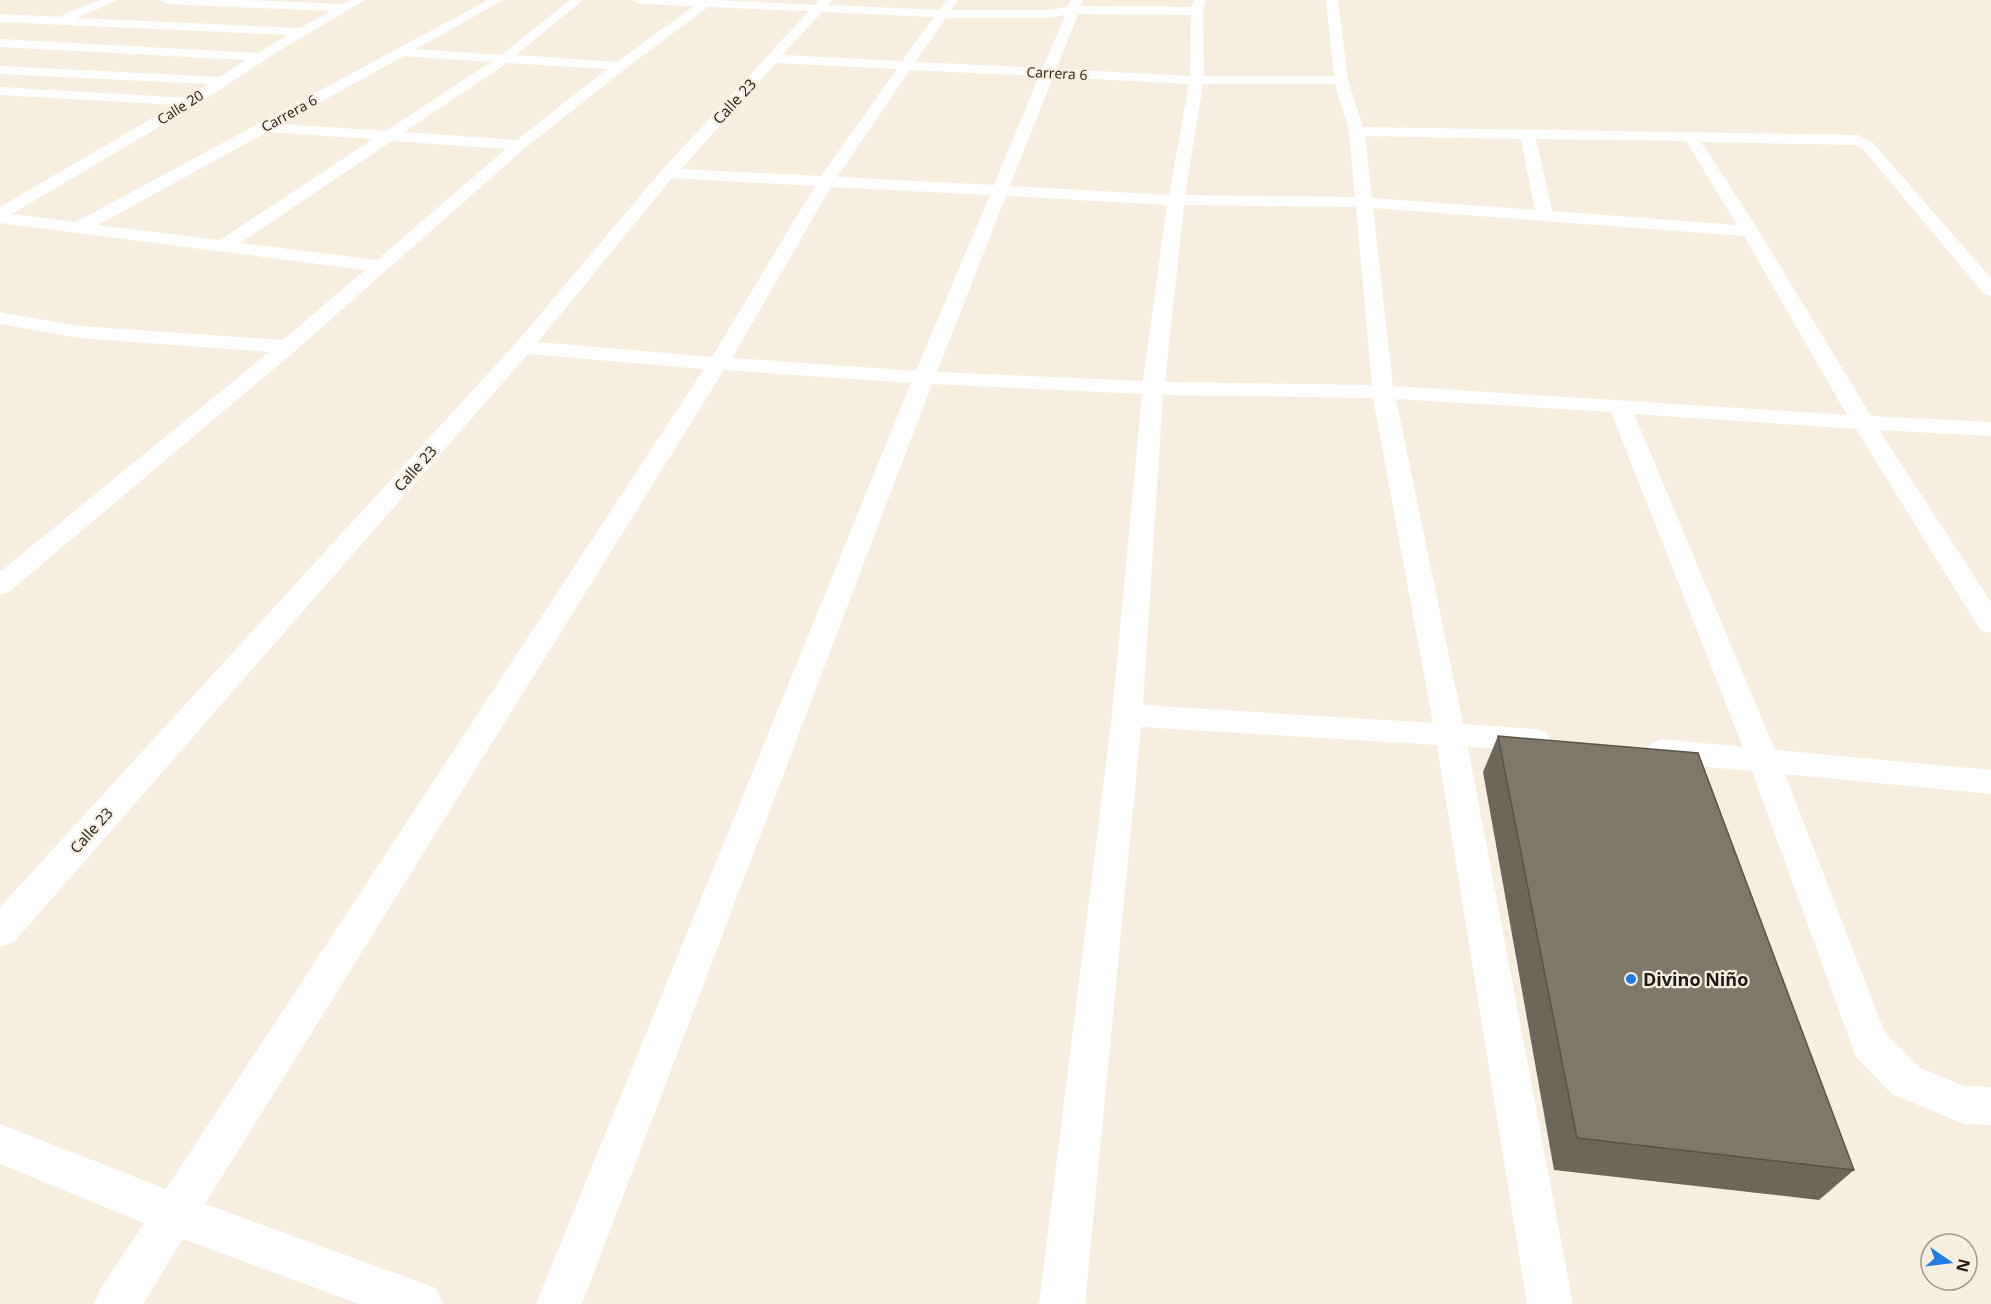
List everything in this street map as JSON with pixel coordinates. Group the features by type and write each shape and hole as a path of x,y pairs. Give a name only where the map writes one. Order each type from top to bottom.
{"street":[{"path":"1,44 111,0"},
{"path":"166,0 344,8"},
{"name":"Calle 20","path":"0,216 28,197 191,102 302,32 359,0"},
{"name":"Carrera 6","path":"81,228 398,52 497,0"},
{"path":"222,247 388,134 504,59 577,0"},
{"path":"638,0 946,7 1046,14 1074,5 1199,6 1197,80 1176,200 1153,389 1126,715 1062,1304"},
{"path":"1332,0 1341,80 1357,131 1383,392 1450,734 1550,1304"},
{"path":"0,586 288,347 520,145 620,66 709,1"},
{"name":"Calle 23","path":"0,932 523,347 668,173 821,4"},
{"path":"559,1304 924,378 1074,5"},
{"path":"117,1304 717,365 825,182 946,7"},
{"path":"0,18 302,32"},
{"path":"1,44 261,57"},
{"path":"398,52 620,66"},
{"name":"Carrera 6","path":"773,59 1197,80 1341,80"},
{"path":"0,70 222,81"},
{"path":"0,91 191,102"},
{"path":"262,127 520,145"},
{"path":"1357,131 1858,140 1868,147 1991,291"},
{"path":"1528,135 1544,214"},
{"path":"1691,138 1750,231 1864,424 1991,624"},
{"path":"668,173 1176,200 1365,202 1750,231"},
{"path":"0,195 28,197"},
{"path":"0,216 379,266"},
{"path":"0,318 80,332 288,347"},
{"path":"523,347 717,365 924,378 1153,389 1383,392 1864,424 1991,429"},
{"path":"1620,406 1764,760 1870,1044 1906,1081 1964,1105 1991,1106"},
{"path":"1126,715 1450,734 1561,743"},
{"path":"1633,749 1991,782"},
{"path":"0,1143 176,1215 420,1304"}],"building":[{"name":"Divino Niño","path":"1498,736 1698,753 1854,1170 1577,1138"}],"place":[{"name":"Divino Niño","path":"1631,979"}]}
